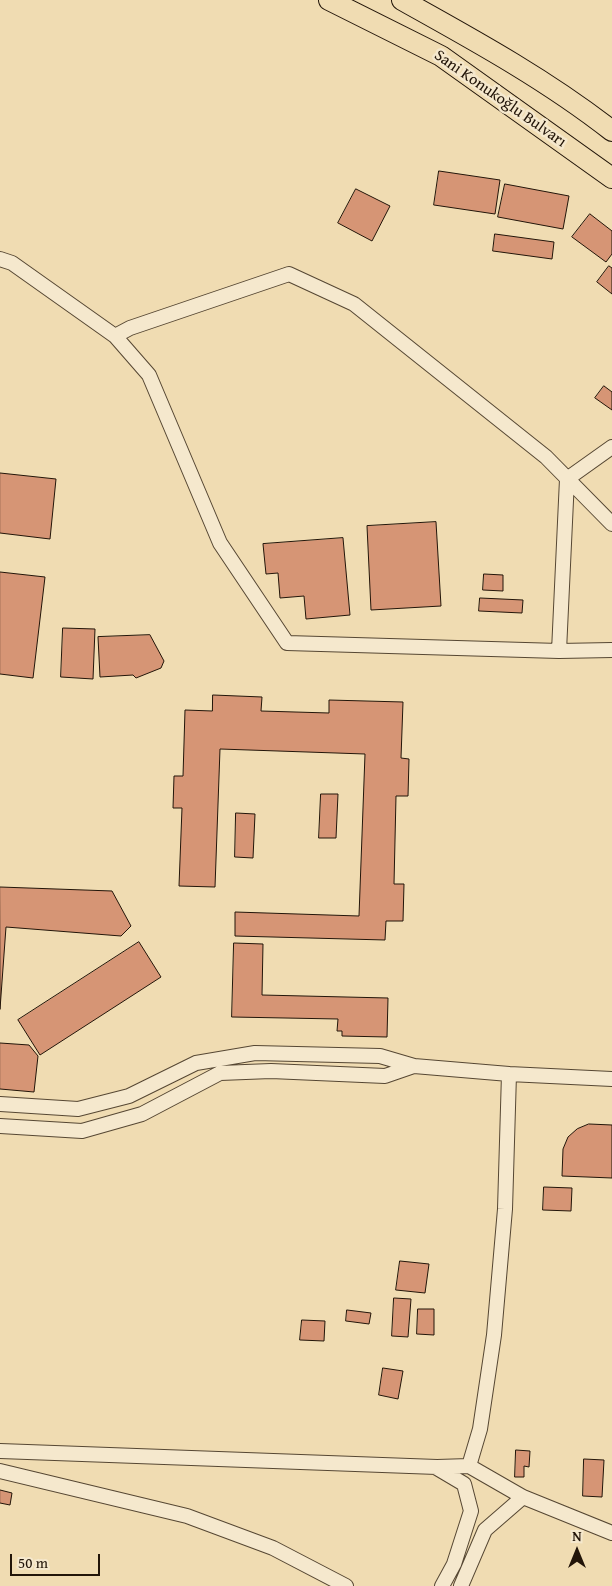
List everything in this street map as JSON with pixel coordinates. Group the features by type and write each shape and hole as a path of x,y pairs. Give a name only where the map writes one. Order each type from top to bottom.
{"highway":[{"name":"Sani Konukoğlu Bulvarı","path":"329,0 442,56 612,178"},
{"name":"Sani Konukoğlu Bulvarı","path":"402,0 456,29 575,102 612,131"}],"street":[{"path":"0,259 12,263 115,336 149,375 220,542 287,643 612,650"},
{"path":"115,336 130,328 289,274 354,304 546,457 612,524"},
{"path":"568,479 612,447"},
{"path":"558,650 568,479"},
{"path":"0,1104 78,1109 129,1096 196,1063 254,1054 380,1056 414,1066 509,1074 612,1079"},
{"path":"0,1126 82,1131 142,1114 220,1073 271,1071 385,1076 414,1066"},
{"path":"469,1466 480,1429 494,1336 505,1209 509,1074"},
{"path":"0,1451 437,1467 469,1466 524,1497 612,1533"},
{"path":"437,1467 464,1484 471,1511 454,1564 442,1586"},
{"path":"0,1471 187,1516 273,1548 346,1586"},
{"path":"461,1586 485,1530 524,1497"}],"building":[{"path":"439,171 500,180 495,214 434,205"},
{"path":"505,184 569,196 563,229 498,217"},
{"path":"356,189 390,206 372,241 338,223"},
{"path":"590,214 612,231 612,254 606,262 572,237"},
{"path":"495,234 554,242 552,259 493,251"},
{"path":"609,266 612,268 612,294 597,282"},
{"path":"604,386 612,392 612,410 595,398"},
{"path":"0,473 56,479 50,539 0,533"},
{"path":"436,522 441,606 371,610 367,526"},
{"path":"343,538 350,615 306,619 304,596 280,598 278,573 266,574 263,544"},
{"path":"0,572 45,577 33,678 0,674"},
{"path":"484,574 503,575 503,591 483,590"},
{"path":"480,598 523,600 522,613 479,611"},
{"path":"63,628 95,629 93,679 61,677"},
{"path":"150,635 164,661 161,668 136,678 133,675 100,677 98,637"},
{"path":"213,695 262,697 261,711 329,713 329,700 403,702 401,758 409,759 408,796 396,796 394,884 404,884 403,921 386,921 385,940 235,936 235,912 359,916 365,754 220,749 215,887 179,886 182,808 173,808 174,776 183,776 185,710 212,711"},
{"path":"321,794 338,794 336,838 319,838"},
{"path":"236,813 255,814 253,858 235,857"},
{"path":"0,887 112,891 131,926 121,936 6,927 0,1009"},
{"path":"139,942 161,977 40,1055 18,1020"},
{"path":"234,943 263,944 262,995 388,998 387,1037 342,1036 342,1031 337,1031 338,1019 232,1017"},
{"path":"0,1043 29,1045 38,1056 34,1092 0,1089"},
{"path":"589,1124 612,1125 612,1178 562,1176 563,1149 568,1137 577,1129"},
{"path":"544,1187 572,1188 571,1211 543,1210"},
{"path":"400,1261 429,1264 425,1293 396,1290"},
{"path":"394,1298 411,1299 408,1337 392,1336"},
{"path":"418,1309 434,1309 434,1335 417,1334"},
{"path":"347,1310 371,1313 369,1324 346,1321"},
{"path":"302,1320 325,1321 324,1341 300,1340"},
{"path":"383,1368 403,1371 398,1399 379,1395"},
{"path":"516,1450 530,1451 529,1467 524,1466 524,1477 515,1477"},
{"path":"584,1459 604,1460 602,1497 583,1496"},
{"path":"0,1490 12,1493 10,1505 0,1503"}]}
